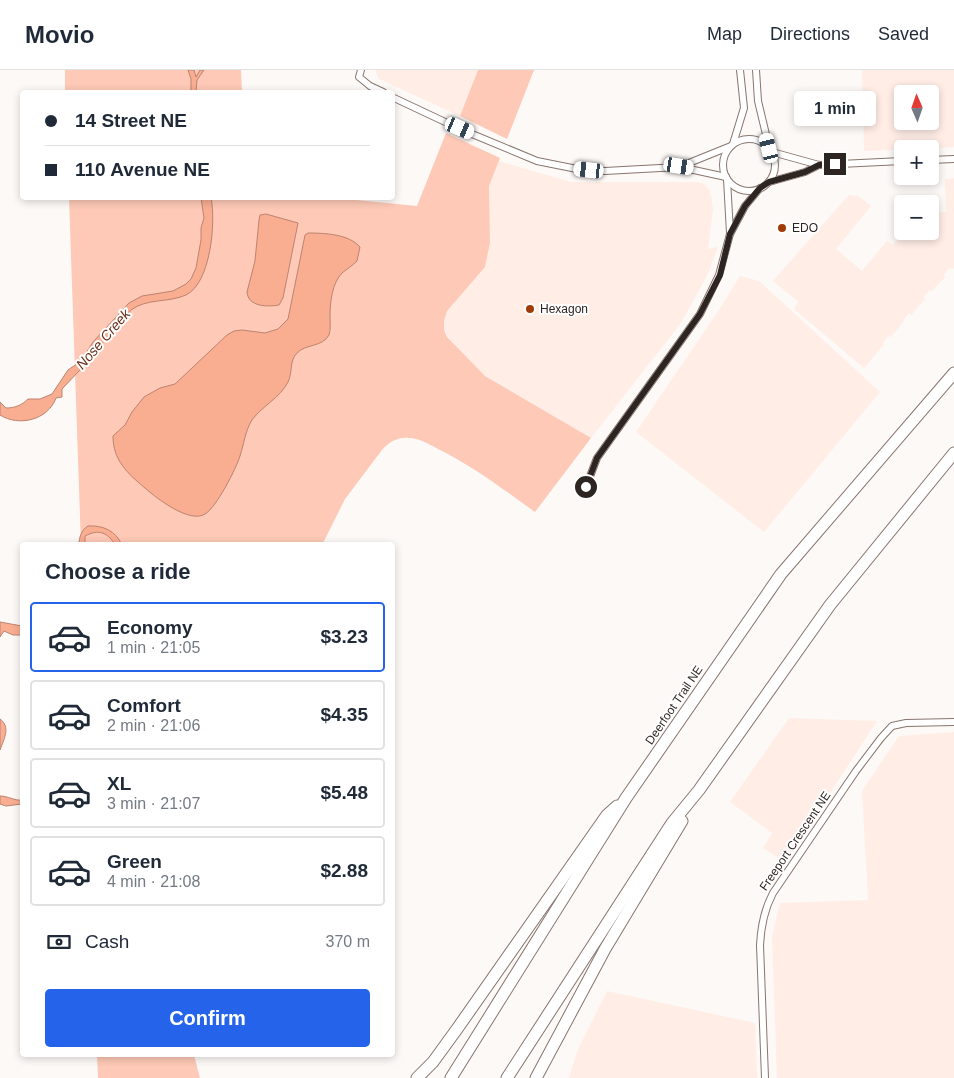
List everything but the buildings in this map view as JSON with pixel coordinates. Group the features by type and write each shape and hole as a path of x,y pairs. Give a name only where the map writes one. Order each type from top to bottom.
{"highway":[{"name":"Deerfoot Trail NE","path":"452,1078 626,798 780,574 954,373"},
{"path":"507,1078 672,823 699,790 830,605 954,453"},
{"path":"536,1078 605,949 699,790"},
{"path":"417,1078 433,1062 457,1029 607,815 626,798"}],"street":[{"path":"361,70 359,77 379,90"},
{"path":"740,70 744,108 732,145 726,152 723,169 727,178 736,188 748,191 760,188"},
{"path":"756,70 758,101 771,150 775,158 775,171 769,182"},
{"path":"395,98 536,161 600,172 679,166 740,140 756,140 771,150 819,165 894,161"},
{"path":"939,160 954,159"},
{"path":"586,487 597,458 700,314 720,275 730,234 745,206 760,188 769,182 805,172 819,165"},
{"path":"679,166 727,178"},
{"path":"727,178 730,234"},
{"name":"Freeport Crescent NE","path":"764,1078 760,945 764,912 770,898 856,771 892,726 906,723 954,722"}],"shaded area":[{"path":"65,70 241,70 242,90 65,90"},
{"path":"375,70 478,70 460,116 379,79"},
{"path":"478,70 534,70 507,139 460,116"},
{"path":"862,70 954,70 954,147 939,148 939,140 894,140 894,150 864,151"},
{"path":"446,133 500,158 489,186 490,243 485,267 447,311 444,330 447,337 485,376 591,438 535,512 464,463 428,443 413,438 401,438 382,450 345,499 324,542 81,542 69,200 356,200 417,206"},
{"path":"499,161 571,182 697,182 704,184 709,190 712,199 713,209 708,249 718,247 708,274 681,323 591,438 484,375 451,342 444,330 447,311 485,267 490,243 489,186"},
{"path":"954,178 954,268 949,268 944,275 945,277 931,292 929,290 924,297 925,299 911,315 909,313 891,337 889,336 883,342 884,344 864,368 794,309 799,302 773,281 849,195 857,195 871,206 836,249 862,271 887,241 893,245 897,240 939,240 939,212 946,212 945,179"},
{"path":"740,276 759,281 880,392 764,532 636,432"},
{"path":"789,718 877,721 785,862 763,848 772,833 730,802"},
{"path":"954,732 954,1078 777,1078 772,937 780,903 868,900 862,791 899,736"},
{"path":"607,991 755,1023 757,1078 569,1078 577,1052"},
{"path":"97,1057 195,1057 200,1078 98,1078"}],"water":[{"path":"188,70 194,70 196,77 200,70 204,70 197,80 196,90 191,90 191,79"},
{"name":"Nose Creek","path":"201,200 211,200 213,221 210,251 201,278 194,288 186,295 151,302 131,310 95,354 62,389 62,397 56,398 47,412 24,421 8,419 0,415 0,402 6,408 21,404 28,399 40,399 52,394 68,370 81,361 93,342 129,303 142,296 173,291 186,284 191,279 196,268 204,218"},
{"path":"266,214 298,223 283,298 279,305 275,306 259,305 251,301 247,292 255,261 260,215"},
{"path":"308,233 343,237 360,247 357,261 342,273 332,293 329,335 323,342 300,350 297,353 285,388 252,420 246,433 238,462 215,504 205,514 199,516 182,513 157,498 127,471 115,452 113,436 125,425 132,412 144,397 160,388 175,384 227,335 234,331 242,330 265,333 278,329 288,319 305,235"},
{"path":"88,526 104,528 113,533 120,542 113,542 109,537 98,532 85,536 85,542 79,542 84,530"},
{"path":"0,622 20,626 20,635 13,635 4,631 0,637"},
{"path":"0,719 6,729 0,750"},
{"path":"0,796 20,800 20,804 6,806 0,804"}],"place":[{"name":"EDO","path":"782,228"},
{"name":"Hexagon","path":"530,309"}],"route":[{"path":"586,487 597,458 700,314 720,275 730,234 745,206 760,188 769,182 805,172 819,165 835,164"}]}
